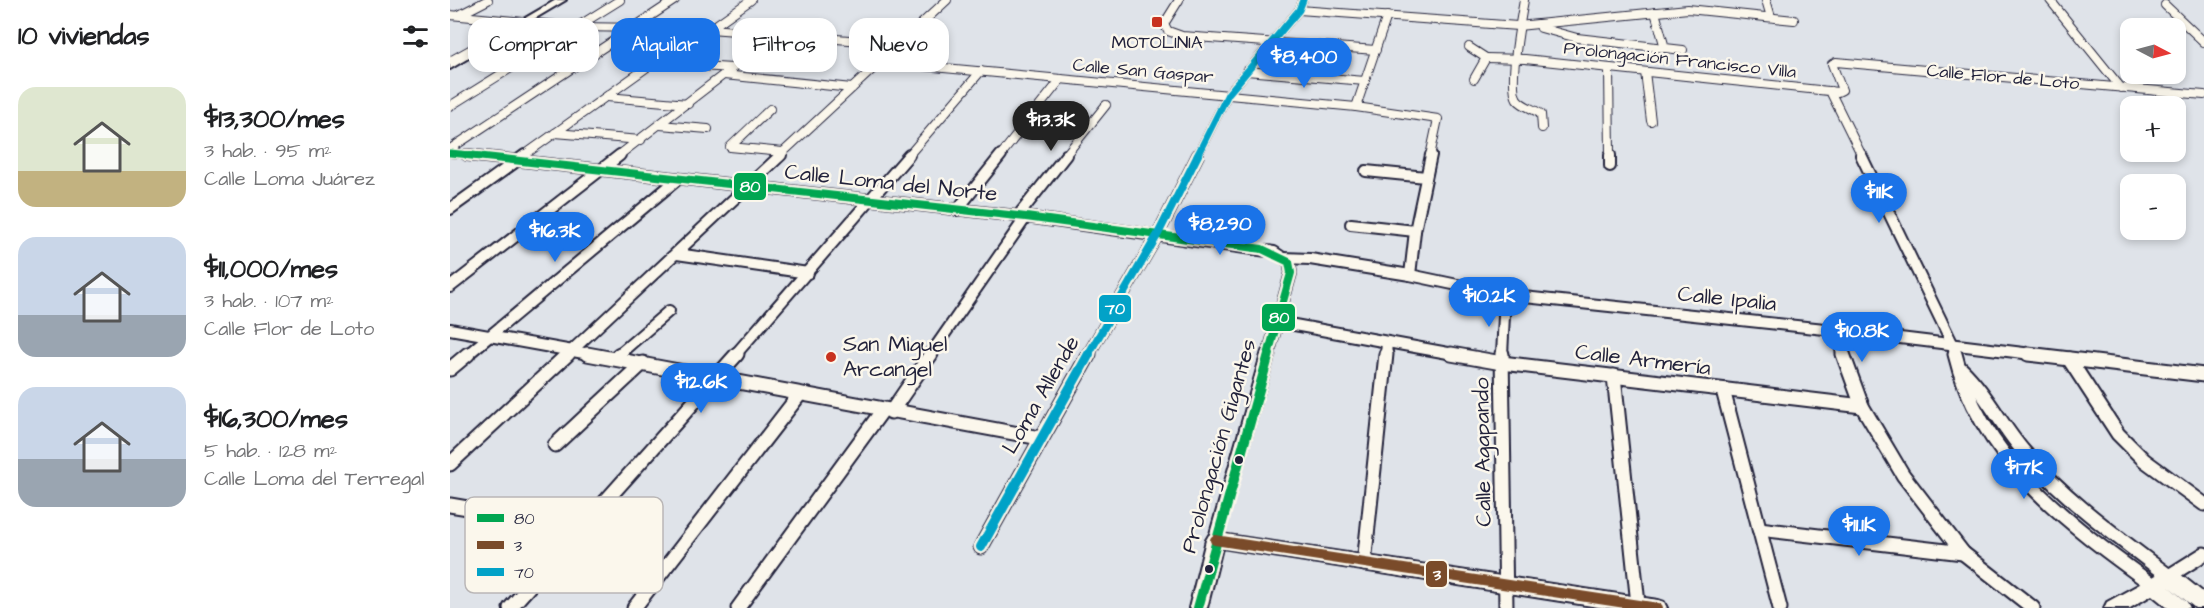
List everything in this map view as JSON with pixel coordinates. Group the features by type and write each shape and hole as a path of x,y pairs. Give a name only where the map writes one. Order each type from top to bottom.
{"street":[{"path":"452,18 488,0"},
{"path":"532,18 562,0"},
{"path":"591,18 620,0"},
{"path":"648,18 675,0"},
{"path":"720,22 751,0"},
{"path":"928,18 947,0"},
{"path":"1179,0 1164,24 1168,31 1182,36 1376,50"},
{"path":"1291,0 1303,1"},
{"path":"1524,0 1518,26 1513,92 1519,102 1541,114 1542,128"},
{"path":"1701,0 1704,10"},
{"path":"1766,0 1771,17"},
{"path":"2050,0 2121,88"},
{"name":"Loma Allende","path":"981,547 1040,438 1158,234 1228,94 1299,10 1303,1"},
{"path":"2165,5 2204,42"},
{"path":"1299,10 1518,26 1655,12 1704,10 1794,20"},
{"path":"1655,12 1665,48"},
{"path":"1356,107 1387,16"},
{"path":"452,18 468,19"},
{"path":"451,61 512,25 452,18"},
{"path":"1573,21 1577,38"},
{"path":"1532,26 1577,38 1683,50"},
{"path":"450,151 611,42"},
{"path":"1468,47 1486,58 1474,79"},
{"path":"451,61 468,52"},
{"name":"Prolongación Francisco Villa","path":"1486,58 1516,59 1836,91"},
{"name":"Calle Flor de Loto","path":"2204,95 1832,62 1836,91 1953,345 1961,369 1962,382 1999,447 2041,496 2072,525 2161,581 2204,604"},
{"path":"720,68 732,69"},
{"name":"Calle San Gaspar","path":"949,68 1356,107 1438,119 1426,177"},
{"path":"1609,68 1610,166"},
{"path":"450,287 732,69"},
{"path":"1246,70 1365,81"},
{"path":"608,497 808,273 981,71"},
{"path":"450,106 505,72"},
{"path":"450,209 641,72"},
{"path":"450,464 574,351 870,72"},
{"path":"1645,72 1651,121"},
{"path":"724,75 852,88"},
{"path":"957,210 1061,79"},
{"path":"607,97 688,104"},
{"path":"738,608 886,412 1022,217 1106,105"},
{"path":"770,109 730,147 783,152"},
{"path":"660,125 708,129"},
{"path":"555,133 641,140"},
{"name":"Calle Loma del Norte","path":"450,151 517,161 1158,234 1251,247 1274,252 1286,260"},
{"path":"1366,171 1426,177 1415,231 1410,275"},
{"path":"450,369 678,179"},
{"path":"1351,224 1415,231"},
{"path":"677,254 808,273"},
{"name":"Calle Ipalia","path":"1286,260 1310,259 1410,275 1505,295 1834,330 2204,375"},
{"name":"Prolongación Gigantes","path":"1197,608 1291,273 1286,260"},
{"name":"Calle Agapando","path":"1505,295 1502,363 1506,608"},
{"path":"615,358 669,311"},
{"name":"Calle Armería","path":"1278,322 1502,363 1862,406"},
{"path":"450,329 643,363 886,412 1040,438"},
{"path":"1834,330 1862,406 1903,475 1963,553 2033,608"},
{"path":"1364,564 1387,342"},
{"path":"2069,359 2118,434 2144,460 2204,504"},
{"path":"555,445 643,363"},
{"name":"Calle Flor de Loto","path":"1961,369 1977,384 2023,450 2084,511 2161,581 2181,608"},
{"path":"1614,376 1638,604"},
{"path":"1723,390 1780,608"},
{"path":"663,571 800,394"},
{"path":"1971,401 1988,401"},
{"path":"450,505 465,508"},
{"path":"2072,525 2084,511"},
{"path":"1760,529 1963,553"},
{"path":"1215,540 1658,608"},
{"path":"2114,608 2204,554"},
{"path":"510,608 523,593"},
{"path":"634,608 646,593"}],"transit line":[{"name":"70","path":"981,547 1040,438 1158,234 1228,94 1299,10 1303,0"},
{"name":"80","path":"450,153 1026,217 1251,247 1271,252 1285,259 1289,262 1291,273 1198,608"},
{"name":"3","path":"1215,540 1658,608"}],"place":[{"name":"MOTOLINIA","path":"1157,22"},
{"name":"San Miguel Arcangel","path":"831,357"}]}
